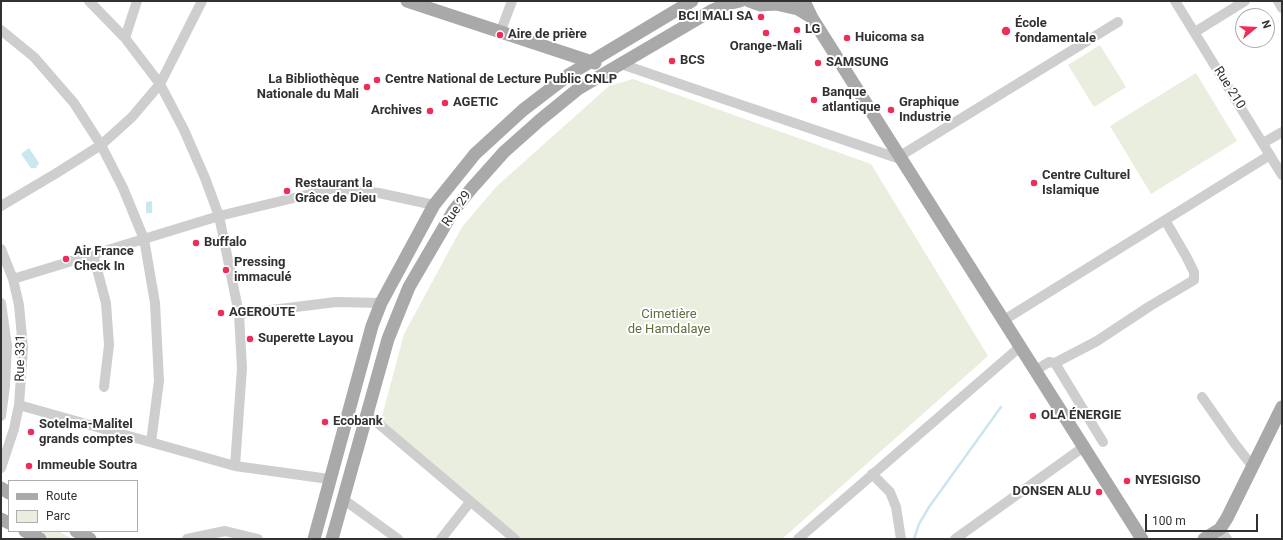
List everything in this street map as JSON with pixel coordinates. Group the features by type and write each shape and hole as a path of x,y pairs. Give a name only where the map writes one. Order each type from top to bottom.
{"main road":[{"path":"406,1 618,65"},
{"path":"432,1 596,58"},
{"path":"314,539 329,479 372,326 381,303 434,205 475,154 523,110 570,74 692,1"},
{"name":"Rue 29","path":"332,539 388,339 409,287 454,210 470,189 504,152 578,89 711,11 727,4 740,1"},
{"path":"749,1 760,5 778,2 798,9 812,18"},
{"path":"804,1 812,18 1085,446 1142,539"},
{"path":"1204,539 1224,534 1227,518 1282,407"},
{"path":"27,532 40,539"},
{"path":"78,532 90,539"}],"street":[{"path":"89,1 125,38 160,84 184,130 202,171 219,216 239,314 242,368 235,466"},
{"path":"125,38 137,1"},
{"path":"1,206 55,174 100,144 132,117 160,84 202,1"},
{"path":"503,25 512,1"},
{"name":"Rue 210","path":"1175,1 1282,175"},
{"path":"1195,32 1245,1"},
{"path":"1278,1 1282,8"},
{"path":"618,65 901,158 1118,22"},
{"path":"1,30 34,57 74,103 100,144 124,188 144,239 156,303 159,381 151,442"},
{"path":"1263,144 1282,132"},
{"path":"1004,320 1270,155"},
{"path":"13,279 219,216 335,188 379,193 434,205"},
{"path":"1036,370 1049,362 1055,363 1097,341 1150,306 1194,280 1194,272 1165,220"},
{"name":"Rue 331","path":"1,249 13,279 19,305 23,348 19,405 14,429 1,468"},
{"path":"93,254 106,303 109,345 104,387"},
{"path":"239,314 336,302 381,303"},
{"name":"Rue 331","path":"1,303 5,386 1,416"},
{"path":"798,539 1021,346"},
{"path":"1055,363 1103,442"},
{"path":"1202,397 1253,467"},
{"path":"19,405 235,466 329,479"},
{"path":"367,414 514,539"},
{"path":"955,539 1085,446"},
{"path":"872,474 890,492 896,507 901,539"},
{"path":"342,499 398,539"},
{"path":"441,539 470,502"},
{"path":"187,539 226,531 258,539"}],"green space":[{"path":"1100,45 1126,87 1094,107 1068,65"},
{"path":"1196,73 1237,141 1151,194 1110,126"},
{"name":"Cimetière de Hamdalaye","path":"633,79 871,164 988,356 782,539 521,539 381,420 404,334 462,227 497,186 609,86"},
{"path":"35,532 60,532 73,539 48,539"}],"water":[{"path":"29,148 39,163 36,168 31,168 21,154"},
{"path":"152,201 152,213 146,213 146,202"}],"waterway":[{"path":"914,539 919,524 929,507 1001,407"}],"place":[{"name":"BCI MALI SA","path":"761,17"},
{"name":"LG","path":"797,30"},
{"name":"École fondamentale","path":"1006,31"},
{"name":"Orange-Mali","path":"766,33"},
{"name":"Aire de prière","path":"500,35"},
{"name":"Huicoma sa","path":"847,38"},
{"name":"BCS","path":"672,61"},
{"name":"SAMSUNG","path":"818,63"},
{"name":"Centre National de Lecture Public CNLP","path":"377,80"},
{"name":"La Bibliothèque Nationale du Mali","path":"367,87"},
{"name":"Banque atlantique","path":"814,100"},
{"name":"AGETIC","path":"445,103"},
{"name":"Graphique Industrie","path":"891,110"},
{"name":"Archives","path":"430,111"},
{"name":"Centre Culturel Islamique","path":"1034,183"},
{"name":"Restaurant la Grâce de Dieu","path":"287,191"},
{"name":"Buffalo","path":"196,243"},
{"name":"Air France Check In","path":"66,259"},
{"name":"Pressing immaculé","path":"226,270"},
{"name":"AGEROUTE","path":"221,313"},
{"name":"Superette Layou","path":"250,339"},
{"name":"OLA ÉNERGIE","path":"1033,416"},
{"name":"Ecobank","path":"325,422"},
{"name":"Sotelma-Malitel grands comptes","path":"31,432"},
{"name":"Immeuble Soutra","path":"29,466"},
{"name":"NYESIGISO","path":"1127,481"},
{"name":"DONSEN ALU","path":"1099,492"}]}
